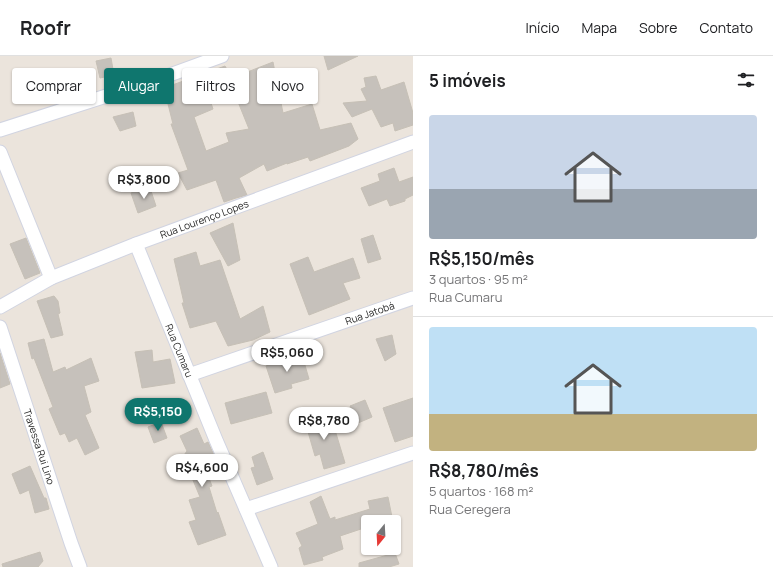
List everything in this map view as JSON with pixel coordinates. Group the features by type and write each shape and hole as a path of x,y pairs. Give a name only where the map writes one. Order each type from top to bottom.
{"street":[{"path":"0,130 153,81 222,56"},
{"name":"Rua Lourenço Lopes","path":"0,307 51,278 136,244 413,142"},
{"path":"0,152 51,278"},
{"name":"Rua Cumaru","path":"136,244 216,440 271,567"},
{"name":"Rua Jatobá","path":"189,375 413,298"},
{"name":"Travessa Rui Lino","path":"0,327 80,567"},
{"path":"246,509 413,453"}],"building":[{"path":"324,56 358,56 328,70"},
{"path":"111,58 113,68 104,68 104,77 100,78 96,61"},
{"path":"273,62 274,68 258,68"},
{"path":"257,68 257,104 281,104 283,113 312,104 320,130 351,123 358,139 349,146 310,161 308,157 267,171 264,164 239,178 247,195 224,202 216,180 187,190 178,173 188,170 171,124 173,124 168,104 174,104 174,84 182,82 182,104 211,104 213,109 194,117 206,151 229,142 226,133 249,129 239,104 249,104 249,71"},
{"path":"376,76 381,90 404,82 413,113 413,125 395,131 393,123 381,127 372,109 352,117 343,103 367,101 361,89 366,87 364,78"},
{"path":"133,112 136,126 120,131 113,117"},
{"path":"394,168 399,182 413,177 413,195 405,199 405,201 390,206 387,199 369,206 361,188 380,181 378,174"},
{"path":"150,188 156,206 138,213 131,193"},
{"path":"233,223 240,260 228,266 210,233"},
{"path":"373,235 381,259 368,263 361,239"},
{"path":"26,238 40,273 25,279 10,244"},
{"path":"196,252 200,266 220,260 240,319 263,306 270,332 253,340 228,346 216,321 190,328 182,303 184,303 174,259"},
{"path":"308,257 314,272 353,258 360,278 343,283 350,299 309,315 290,264"},
{"path":"54,296 58,301 60,313 58,314 63,335 51,338 37,301"},
{"path":"392,335 396,354 385,361 376,339"},
{"path":"44,339 53,372 65,367 66,370 91,358 99,381 84,386 91,412 85,415 99,448 85,455 77,438 69,442 65,433 60,435 49,409 53,407 34,358 32,359 28,343"},
{"path":"152,350 153,362 170,359 175,383 142,388 135,352"},
{"path":"0,353 10,384 0,388"},
{"path":"302,355 309,379 291,384 292,388 275,393 266,366"},
{"path":"266,392 272,413 231,424 225,403"},
{"path":"413,398 413,436 395,442 383,408"},
{"path":"365,400 372,417 358,423 350,406"},
{"path":"324,412 329,432 335,430 345,463 324,469 320,454 315,456 304,418"},
{"path":"161,422 167,438 154,443 148,427"},
{"path":"197,428 204,444 208,442 218,464 205,468 212,486 209,487 217,513 218,512 226,535 198,545 189,522 196,520 189,500 200,497 190,473 187,474 184,466 179,462 187,451 180,436"},
{"path":"263,452 273,479 257,485 251,468 255,467 252,457"},
{"path":"30,466 44,498 46,498 49,509 35,513 29,490 20,494 12,474"},
{"path":"321,496 330,519 335,517 335,520 370,509 368,501 388,497 392,515 361,515 361,529 340,536 343,549 322,557 323,560 304,565 299,548 302,546 296,533 318,524 310,502"},
{"path":"40,552 43,561 38,567 3,567 2,564"},
{"path":"388,555 396,555 399,564 389,567 359,567 359,563"}]}
